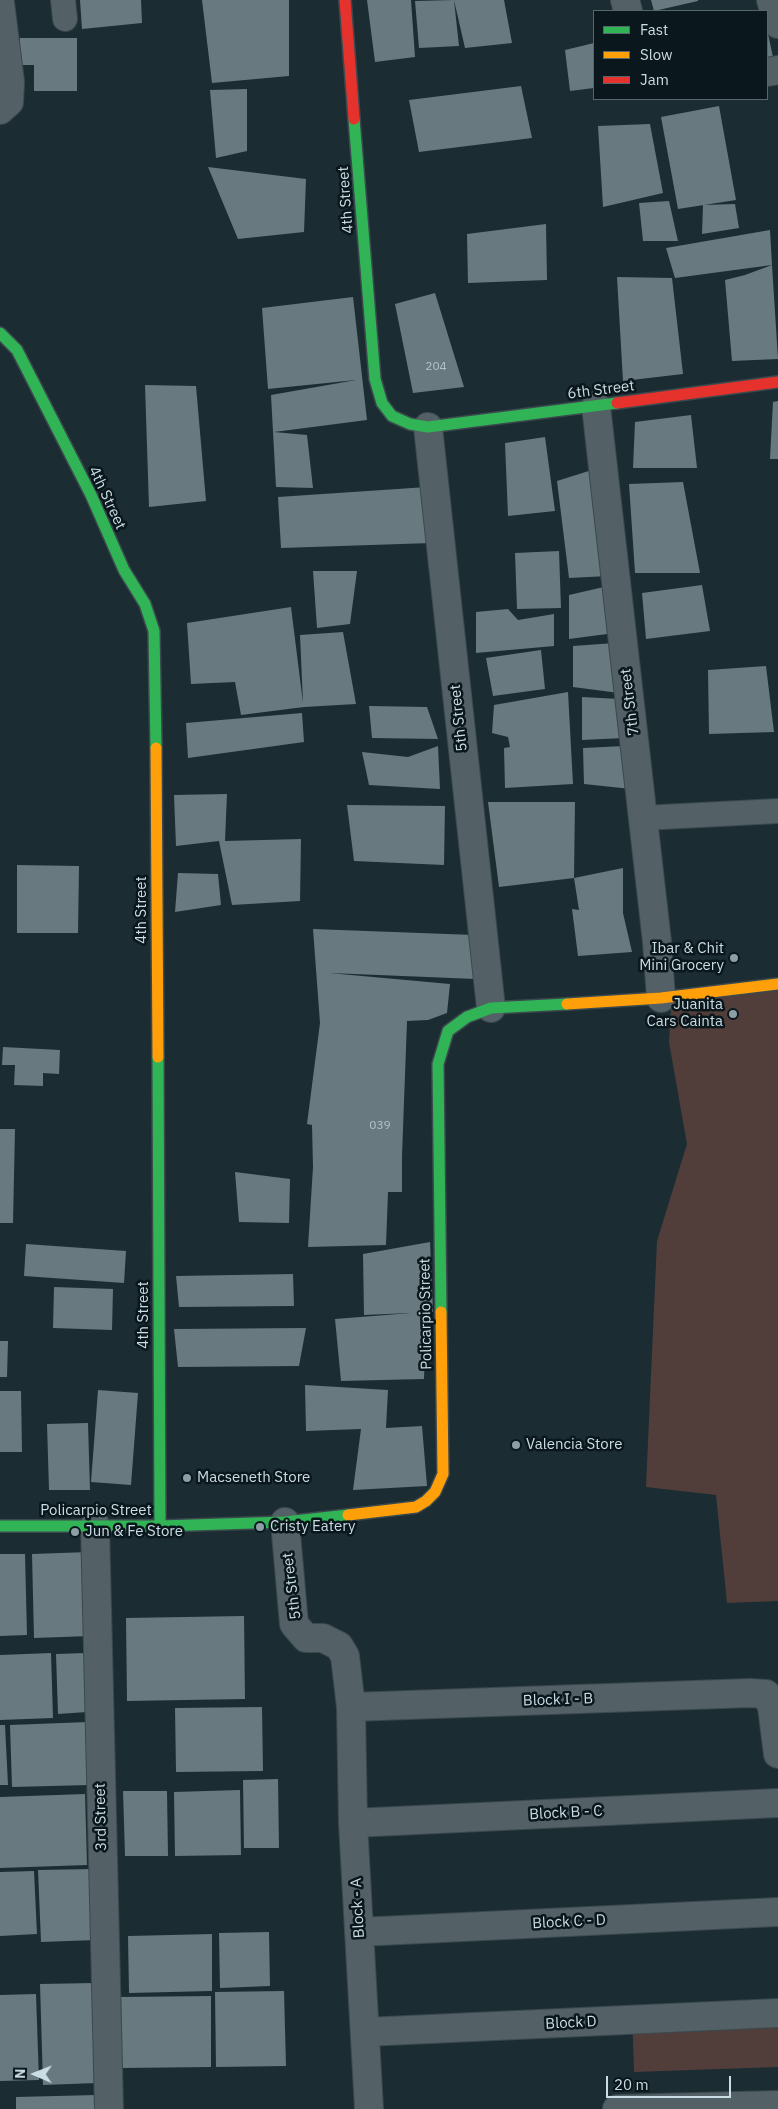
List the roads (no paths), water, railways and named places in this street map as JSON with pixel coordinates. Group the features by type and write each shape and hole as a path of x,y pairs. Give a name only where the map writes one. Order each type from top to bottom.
{"street":[{"name":"4th Street","path":"345,0 375,379 382,403 392,416 410,424 428,427"},
{"path":"771,0 778,24"},
{"path":"0,3 10,82 9,102 0,110"},
{"name":"4th Street","path":"0,333 18,350 91,495 124,570 145,604 154,631 156,692 160,1526"},
{"name":"6th Street","path":"428,427 778,382"},
{"name":"7th Street","path":"596,406 657,942 661,998"},
{"name":"5th Street","path":"428,427 491,1008"},
{"name":"Policarpio Street","path":"0,1526 160,1526 285,1522 416,1507 435,1492 443,1474 438,1064 448,1031 467,1017 491,1008 661,998 778,984"},
{"name":"5th Street","path":"285,1522 294,1624 306,1638 323,1638 339,1646 345,1656 350,1708"},
{"name":"3rd Street","path":"95,1525 109,2109"},
{"name":"Block I - B","path":"350,1708 766,1694 772,1708 778,1754"},
{"name":"Block - A","path":"350,1708 353,1823 369,2109"},
{"name":"Block B - C","path":"353,1823 778,1803"},
{"name":"Block C - D","path":"359,1932 778,1912"},
{"name":"Block D","path":"365,2032 778,2013"},
{"path":"617,2109 778,2105"}],"lane":[{"path":"643,818 778,811"}],"place":[{"name":"Ibar & Chit Mini Grocery","path":"734,958"},
{"name":"Juanita Cars Cainta","path":"733,1014"},
{"name":"Valencia Store","path":"516,1445"},
{"name":"Macseneth Store","path":"187,1478"},
{"name":"Cristy Eatery","path":"260,1527"},
{"name":"Jun & Fe Store","path":"75,1532"}]}
